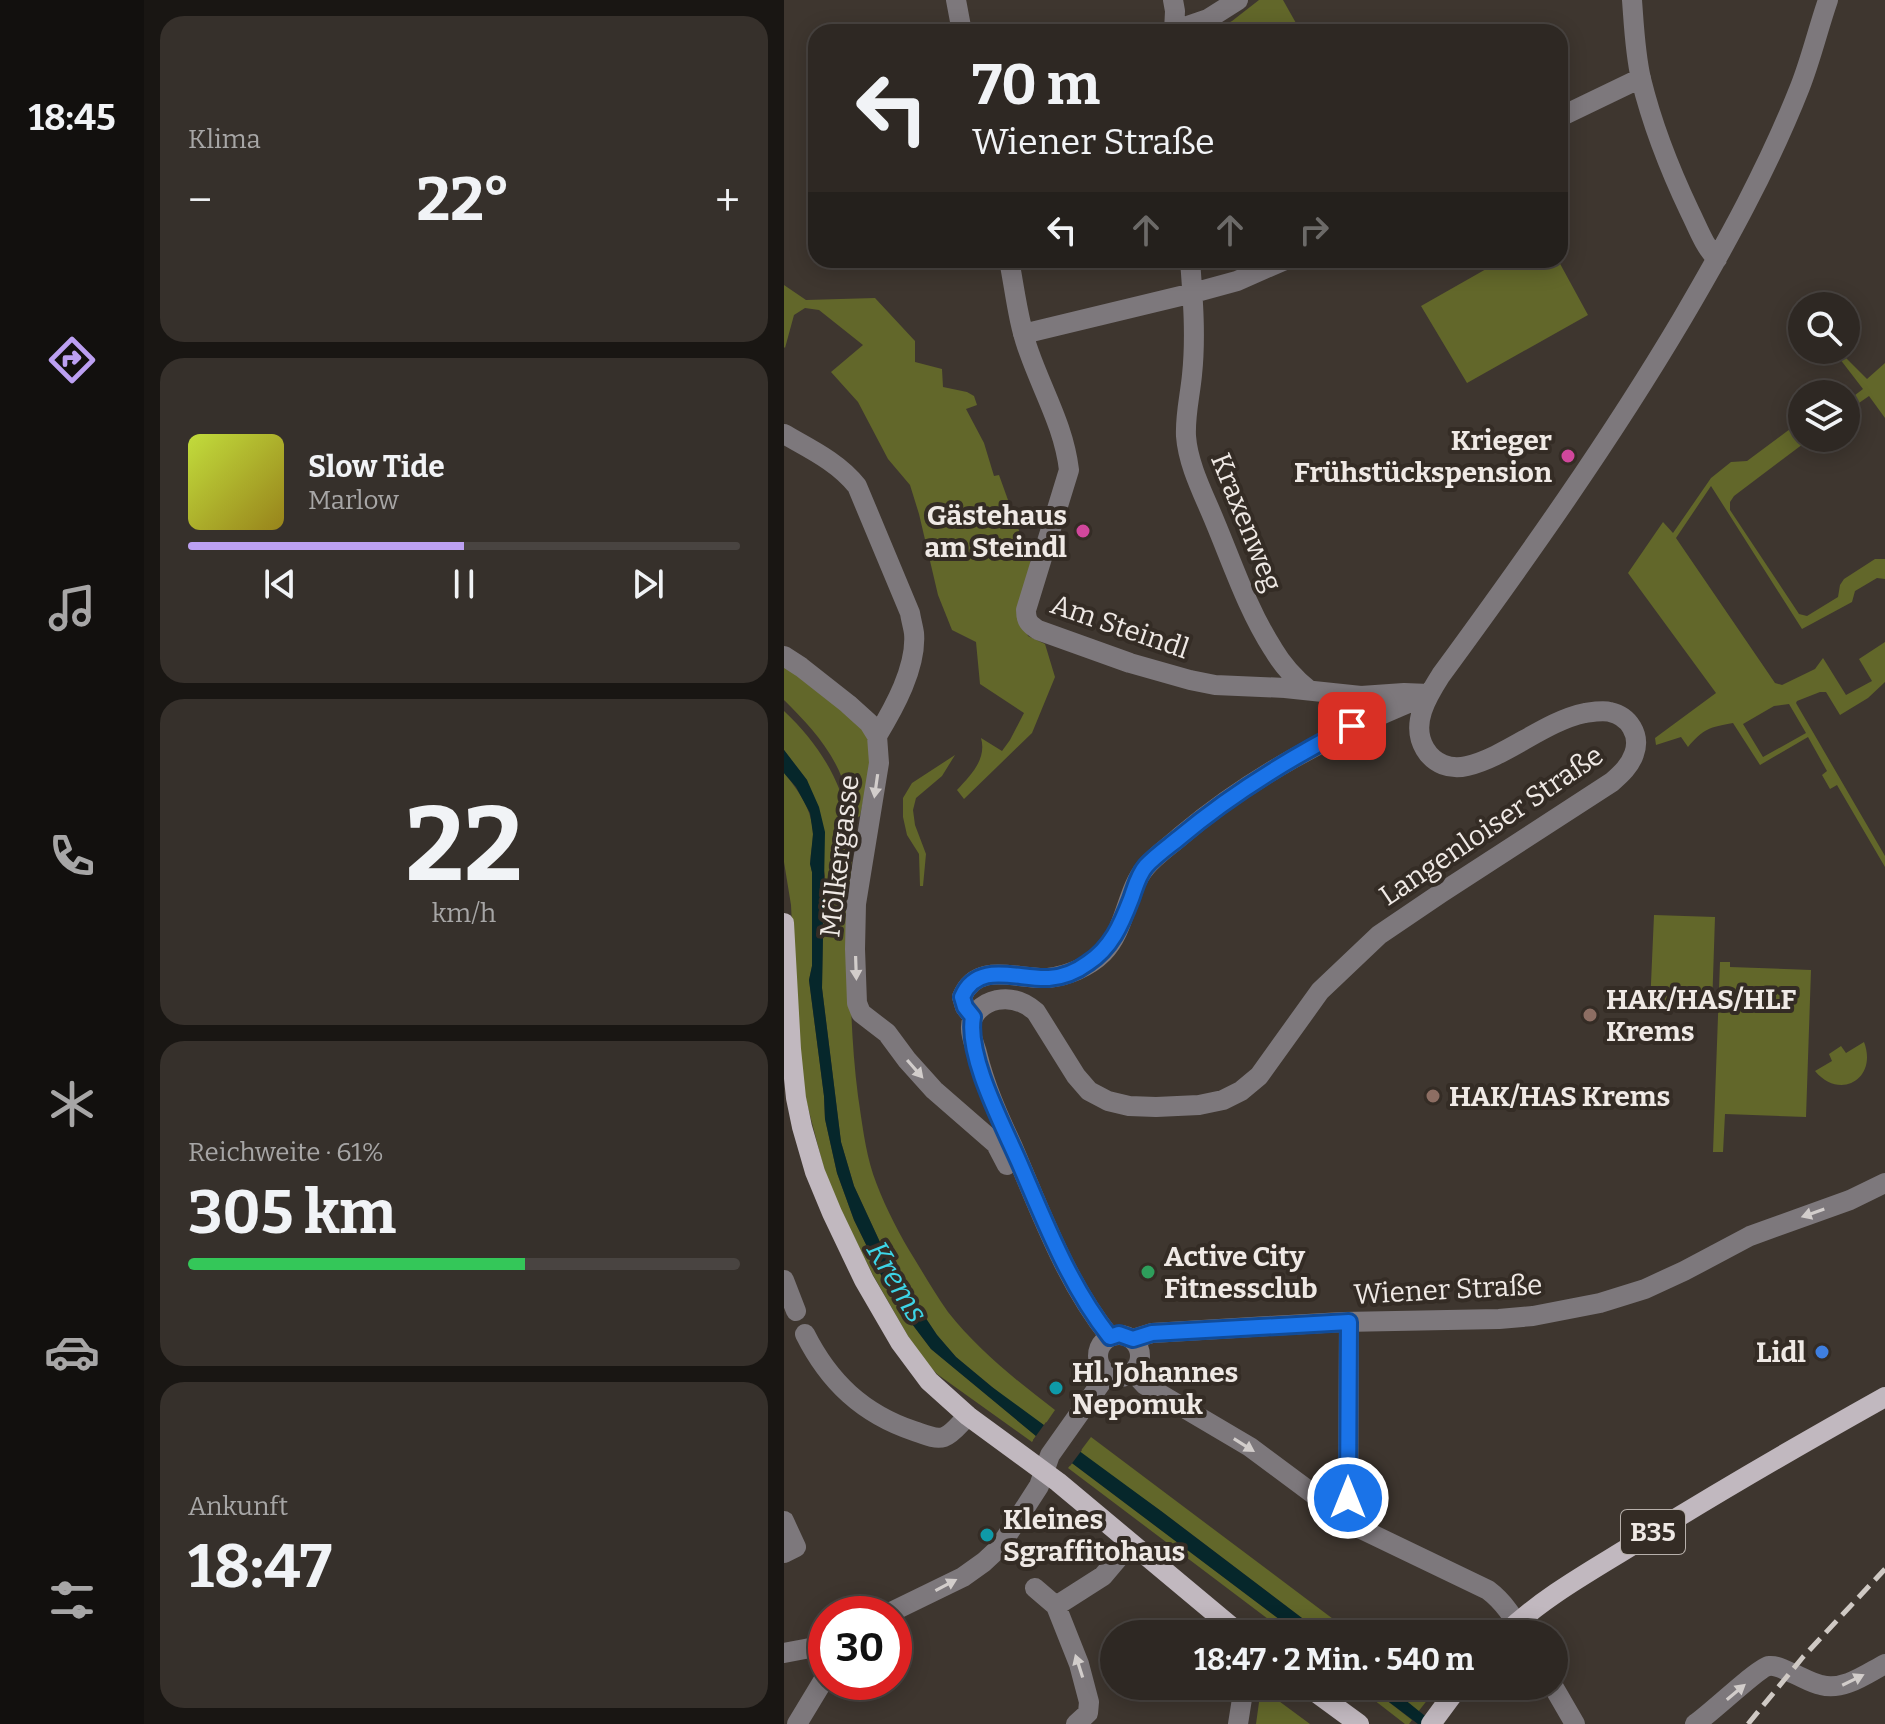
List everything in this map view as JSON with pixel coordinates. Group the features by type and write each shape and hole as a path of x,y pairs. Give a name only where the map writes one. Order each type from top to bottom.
{"main road":[{"path":"784,923 791,1049 802,1127 815,1172 832,1213 864,1280 900,1342 929,1381 968,1416 1047,1463 1130,1544 1223,1620"},
{"name":"B35","path":"1526,1620 1553,1596 1656,1531 1885,1397"},
{"path":"1326,1700 1359,1724"},
{"path":"1431,1724 1449,1700"}],"street":[{"path":"956,0 960,24"},
{"path":"1173,0 1173,24"},
{"path":"1194,24 1238,0"},
{"path":"1632,0 1641,78 1661,141 1679,188 1709,251 1717,259"},
{"name":"Langenloiser Straße","path":"973,1017 982,1007 1002,999 1028,1004 1076,1076 1089,1091 1108,1101 1156,1107 1199,1105 1223,1100 1241,1091 1259,1076 1320,991 1368,945 1626,770 1637,743 1634,729 1623,717 1609,712 1571,717 1465,767 1445,767 1430,758 1422,744 1419,727 1422,711 1429,694 1642,386 1717,259 1789,112 1828,0"},
{"path":"1568,113 1641,78"},
{"name":"Am Steindl","path":"1011,268 1023,334 1058,421 1069,470 1026,610 1029,624 1130,663 1215,685 1309,690 1337,695 1429,694"},
{"name":"Kraxenweg","path":"1191,268 1195,339 1186,414 1190,455 1252,610 1272,649 1291,676 1309,690"},
{"path":"1023,334 1193,293 1237,281 1267,268"},
{"path":"784,434 835,464 857,486 910,613 914,632 912,660 895,706 877,736 869,723 848,704 784,656"},
{"path":"1133,1339 1140,1352 1133,1372 1119,1377 1108,1373 1098,1357 1104,1341 1110,1337 1075,1284 985,1086 971,1030 973,1017 962,997 966,988 975,980 989,975 1049,978 1068,974 1103,953 1113,939 1146,866 1210,811 1316,745 1352,726 1429,694"},
{"name":"Mölkergasse","path":"877,736 879,763 856,904 857,1003 861,1013 887,1033 934,1090 996,1144 1030,1208 1046,1224"},
{"name":"Wiener Straße","path":"1110,1337 1119,1334 1133,1339 1152,1333 1349,1322 1465,1321 1533,1316 1600,1303 1684,1271 1750,1236 1850,1200 1885,1183"},
{"path":"784,1280 796,1311"},
{"path":"1348,1519 1349,1322"},
{"path":"805,1334 832,1377 850,1397 897,1425 942,1438 968,1416"},
{"path":"1133,1372 1145,1385 1250,1447 1359,1528 1488,1590 1500,1599 1510,1620"},
{"path":"912,1602 984,1562 999,1548 1039,1486 1047,1463 1108,1373"},
{"path":"784,1521 790,1550"},
{"path":"1056,1606 1103,1576 1130,1544"},
{"path":"1035,1588 1056,1606 1079,1664 1089,1702 1088,1713 1076,1724"},
{"path":"784,1653 808,1648"},
{"path":"1695,1724 1759,1670 1768,1666 1831,1687 1842,1686 1885,1664"},
{"path":"797,1724 812,1700"},
{"path":"1238,1724 1242,1700"},
{"path":"1561,1700 1575,1724"}],"green space":[{"path":"1259,0 1283,0 1296,24 1227,24"},
{"path":"1488,268 1562,268 1588,315 1467,383 1421,306"},
{"path":"784,285 806,300 875,298 915,341 915,362 942,369 943,387 974,396 977,405 966,409 984,443 994,476 999,475 1031,564 1021,617 1028,636 1045,644 1055,677 1032,733 964,799 957,790 980,760 981,738 1002,751 1024,713 980,684 976,642 952,630 938,595 910,485 888,459 858,402 831,372 863,345 819,310 805,308 794,315 785,348"},
{"path":"1885,363 1885,418 1869,396 1860,402 1860,391 1863,389 1860,380 1856,380 1844,364 1852,364 1867,379"},
{"path":"1788,430 1788,452 1792,452 1734,496 1730,510 1799,614 1807,616 1838,597 1844,579 1875,559 1885,559 1885,579 1877,578 1855,591 1852,602 1802,629 1711,486 1676,538 1775,683 1782,685 1815,669 1823,658 1846,695 1872,681 1859,659 1885,642 1885,682 1868,698 1840,715 1826,692 1796,703 1885,856 1885,867 1837,785 1830,789 1822,775 1827,771 1808,737 1760,765 1733,723 1708,730 1688,747 1681,737 1656,745 1655,738 1716,693 1628,573 1663,522 1673,533 1711,478 1731,462 1747,461","holes":["1789,704 1806,733 1763,757 1743,724 1774,706"]},
{"path":"784,662 866,731 868,774 860,816 856,818 831,756 784,700"},
{"path":"784,711 826,762 840,791 850,824 849,932 853,1049 862,1126 873,1174 899,1232 948,1312 985,1352 1055,1410 1044,1426 956,1357 937,1335 891,1266 854,1186 841,1142 822,988 825,876 807,780 784,750"},
{"path":"955,755 942,776 916,798 913,810 915,825 926,854 923,886 920,886 919,854 907,835 903,798 912,783"},
{"path":"784,773 811,818 812,966 809,980 825,1119 837,1173 854,1220 903,1312 931,1349 1036,1436 1032,1442 937,1374 924,1360 873,1275 824,1169 805,1096 798,1048 791,905 784,862"},
{"path":"1654,915 1715,917 1712,1008 1650,1006"},
{"path":"1720,962 1730,962 1730,967 1811,970 1806,1117 1725,1114 1723,1152 1713,1152"},
{"path":"1864,1042 1866,1066 1854,1082 1835,1084 1815,1071 1832,1061 1829,1054 1841,1046 1846,1053"},
{"path":"1091,1437 1334,1620 1305,1620 1079,1453"},
{"path":"1072,1463 1280,1620 1269,1620 1068,1468"},
{"path":"1259,1700 1278,1700 1310,1724 1256,1724"},
{"path":"1374,1700 1386,1700 1412,1720 1405,1724"},
{"path":"1404,1700 1427,1700 1418,1712"}],"water":[{"name":"Krems","path":"784,750 807,780 819,807 825,832 822,988 841,1142 854,1186 891,1266 937,1335 956,1357 1305,1620 1280,1620 1036,1436 931,1349 903,1312 854,1220 837,1173 825,1119 809,980 812,966 810,864 813,834 810,813 796,787 784,773"},
{"path":"1386,1700 1405,1700 1435,1724 1418,1724"}],"pier":[{"path":"1046,1422 1082,1450 1070,1466 1033,1440"}],"railway":[{"path":"1748,1724 1803,1657 1885,1569"}],"place":[{"name":"Krieger Frühstückspension","path":"1568,456"},
{"name":"Gästehaus am Steindl","path":"1083,531"},
{"name":"HAK/HAS/HLF Krems","path":"1590,1015"},
{"name":"HAK/HAS Krems","path":"1433,1096"},
{"name":"Active City Fitnessclub","path":"1148,1272"},
{"name":"Lidl","path":"1822,1352"},
{"name":"Hl. Johannes Nepomuk","path":"1056,1388"},
{"name":"Kleines Sgraffitohaus","path":"987,1535"}],"route":[{"path":"1348,1498 1349,1322 1152,1333 1133,1339 1119,1334 1110,1337 1096,1319 1056,1247 985,1086 971,1030 973,1017 962,997 975,980 989,975 1049,978 1068,974 1103,953 1113,939 1146,866 1210,811 1251,783 1352,726"}]}
